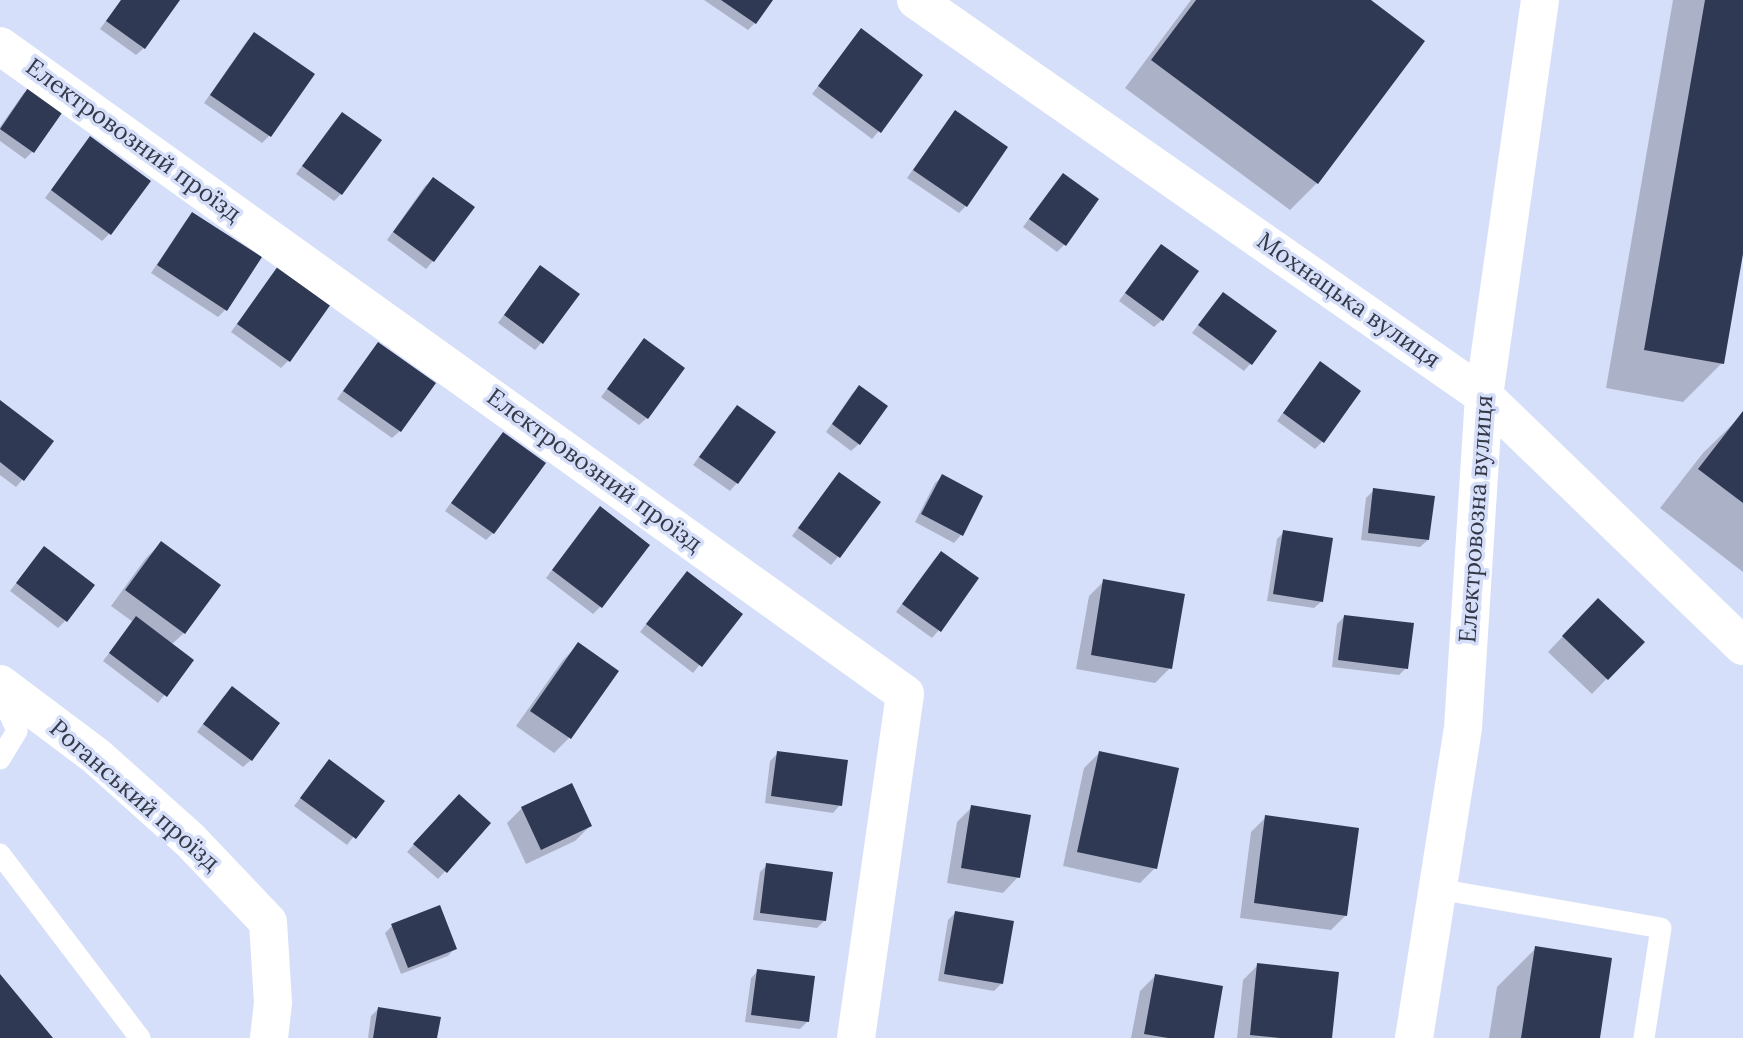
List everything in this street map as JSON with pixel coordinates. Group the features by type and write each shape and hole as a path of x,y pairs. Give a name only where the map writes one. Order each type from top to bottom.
{"street":[{"name":"Мохнацька вулиця","path":"916,0 1484,396 1743,646"},
{"name":"Електровозна вулиця","path":"1414,1038 1463,728 1484,396 1540,0"},
{"name":"Електровозний проїзд","path":"0,46 905,694 856,1038"},
{"name":"Роганський проїзд","path":"0,684 96,756 180,830 268,922 273,1003 269,1038"}],"lane":[{"path":"0,693 17,730 0,760"},
{"path":"0,854 140,1038"},
{"path":"1437,889 1661,928 1644,1038"}],"building":[{"path":"121,0 180,0 145,49 106,21"},
{"path":"721,0 773,0 756,24"},
{"path":"1196,0 1371,0 1425,41 1318,184 1151,60"},
{"path":"1705,0 1743,0 1743,254 1724,364 1644,350"},
{"path":"861,28 923,75 881,133 818,86"},
{"path":"254,32 315,74 271,137 210,95"},
{"path":"30,85 64,110 34,153 0,129"},
{"path":"955,110 1008,147 967,207 913,170"},
{"path":"342,112 382,140 342,195 302,166"},
{"path":"90,136 151,181 111,235 51,190"},
{"path":"1063,173 1099,199 1066,246 1029,219"},
{"path":"433,177 475,207 434,262 393,232"},
{"path":"192,212 262,257 227,311 157,265"},
{"path":"1161,244 1199,271 1163,321 1125,293"},
{"path":"540,265 580,294 543,344 504,315"},
{"path":"278,266 331,304 290,362 237,324"},
{"path":"1223,292 1277,331 1252,365 1198,325"},
{"path":"644,338 685,368 648,419 607,389"},
{"path":"378,342 436,383 401,432 343,391"},
{"path":"1320,361 1361,391 1324,443 1283,413"},
{"path":"859,385 888,406 860,445 832,424"},
{"path":"0,400 54,441 24,481 0,462"},
{"path":"737,405 776,432 738,484 699,457"},
{"path":"1743,411 1743,503 1698,469"},
{"path":"503,432 546,463 494,534 451,503"},
{"path":"839,472 881,502 840,558 798,528"},
{"path":"942,474 983,496 963,536 921,514"},
{"path":"1373,488 1435,496 1429,540 1368,533"},
{"path":"600,506 650,545 602,608 552,570"},
{"path":"1283,530 1333,538 1323,602 1273,594"},
{"path":"161,541 221,585 185,634 125,590"},
{"path":"44,546 95,585 67,622 16,583"},
{"path":"941,551 979,578 941,632 902,604"},
{"path":"687,571 743,614 702,667 646,624"},
{"path":"1103,579 1185,594 1172,669 1091,655"},
{"path":"1598,598 1645,642 1608,680 1562,636"},
{"path":"1344,615 1414,623 1408,669 1338,660"},
{"path":"136,616 194,660 167,697 109,653"},
{"path":"578,642 619,671 571,739 530,711"},
{"path":"232,686 280,723 252,761 203,724"},
{"path":"777,751 848,760 842,806 771,796"},
{"path":"1099,751 1179,768 1157,869 1077,852"},
{"path":"329,759 385,801 356,839 300,798"},
{"path":"572,783 592,826 541,850 521,807"},
{"path":"459,794 491,823 447,873 413,844"},
{"path":"971,805 1031,815 1020,878 961,868"},
{"path":"1265,815 1359,828 1347,916 1254,903"},
{"path":"766,863 833,872 826,921 760,913"},
{"path":"440,905 457,949 408,968 391,924"},
{"path":"955,911 1014,921 1003,984 944,974"},
{"path":"1535,946 1612,958 1600,1038 1521,1038"},
{"path":"1257,963 1339,972 1332,1038 1250,1035"},
{"path":"757,969 815,976 809,1022 751,1015"},
{"path":"0,974 53,1038 0,1038"},
{"path":"1155,974 1223,986 1214,1038 1168,1038 1144,1034"},
{"path":"378,1007 441,1017 437,1038 373,1038"}]}
